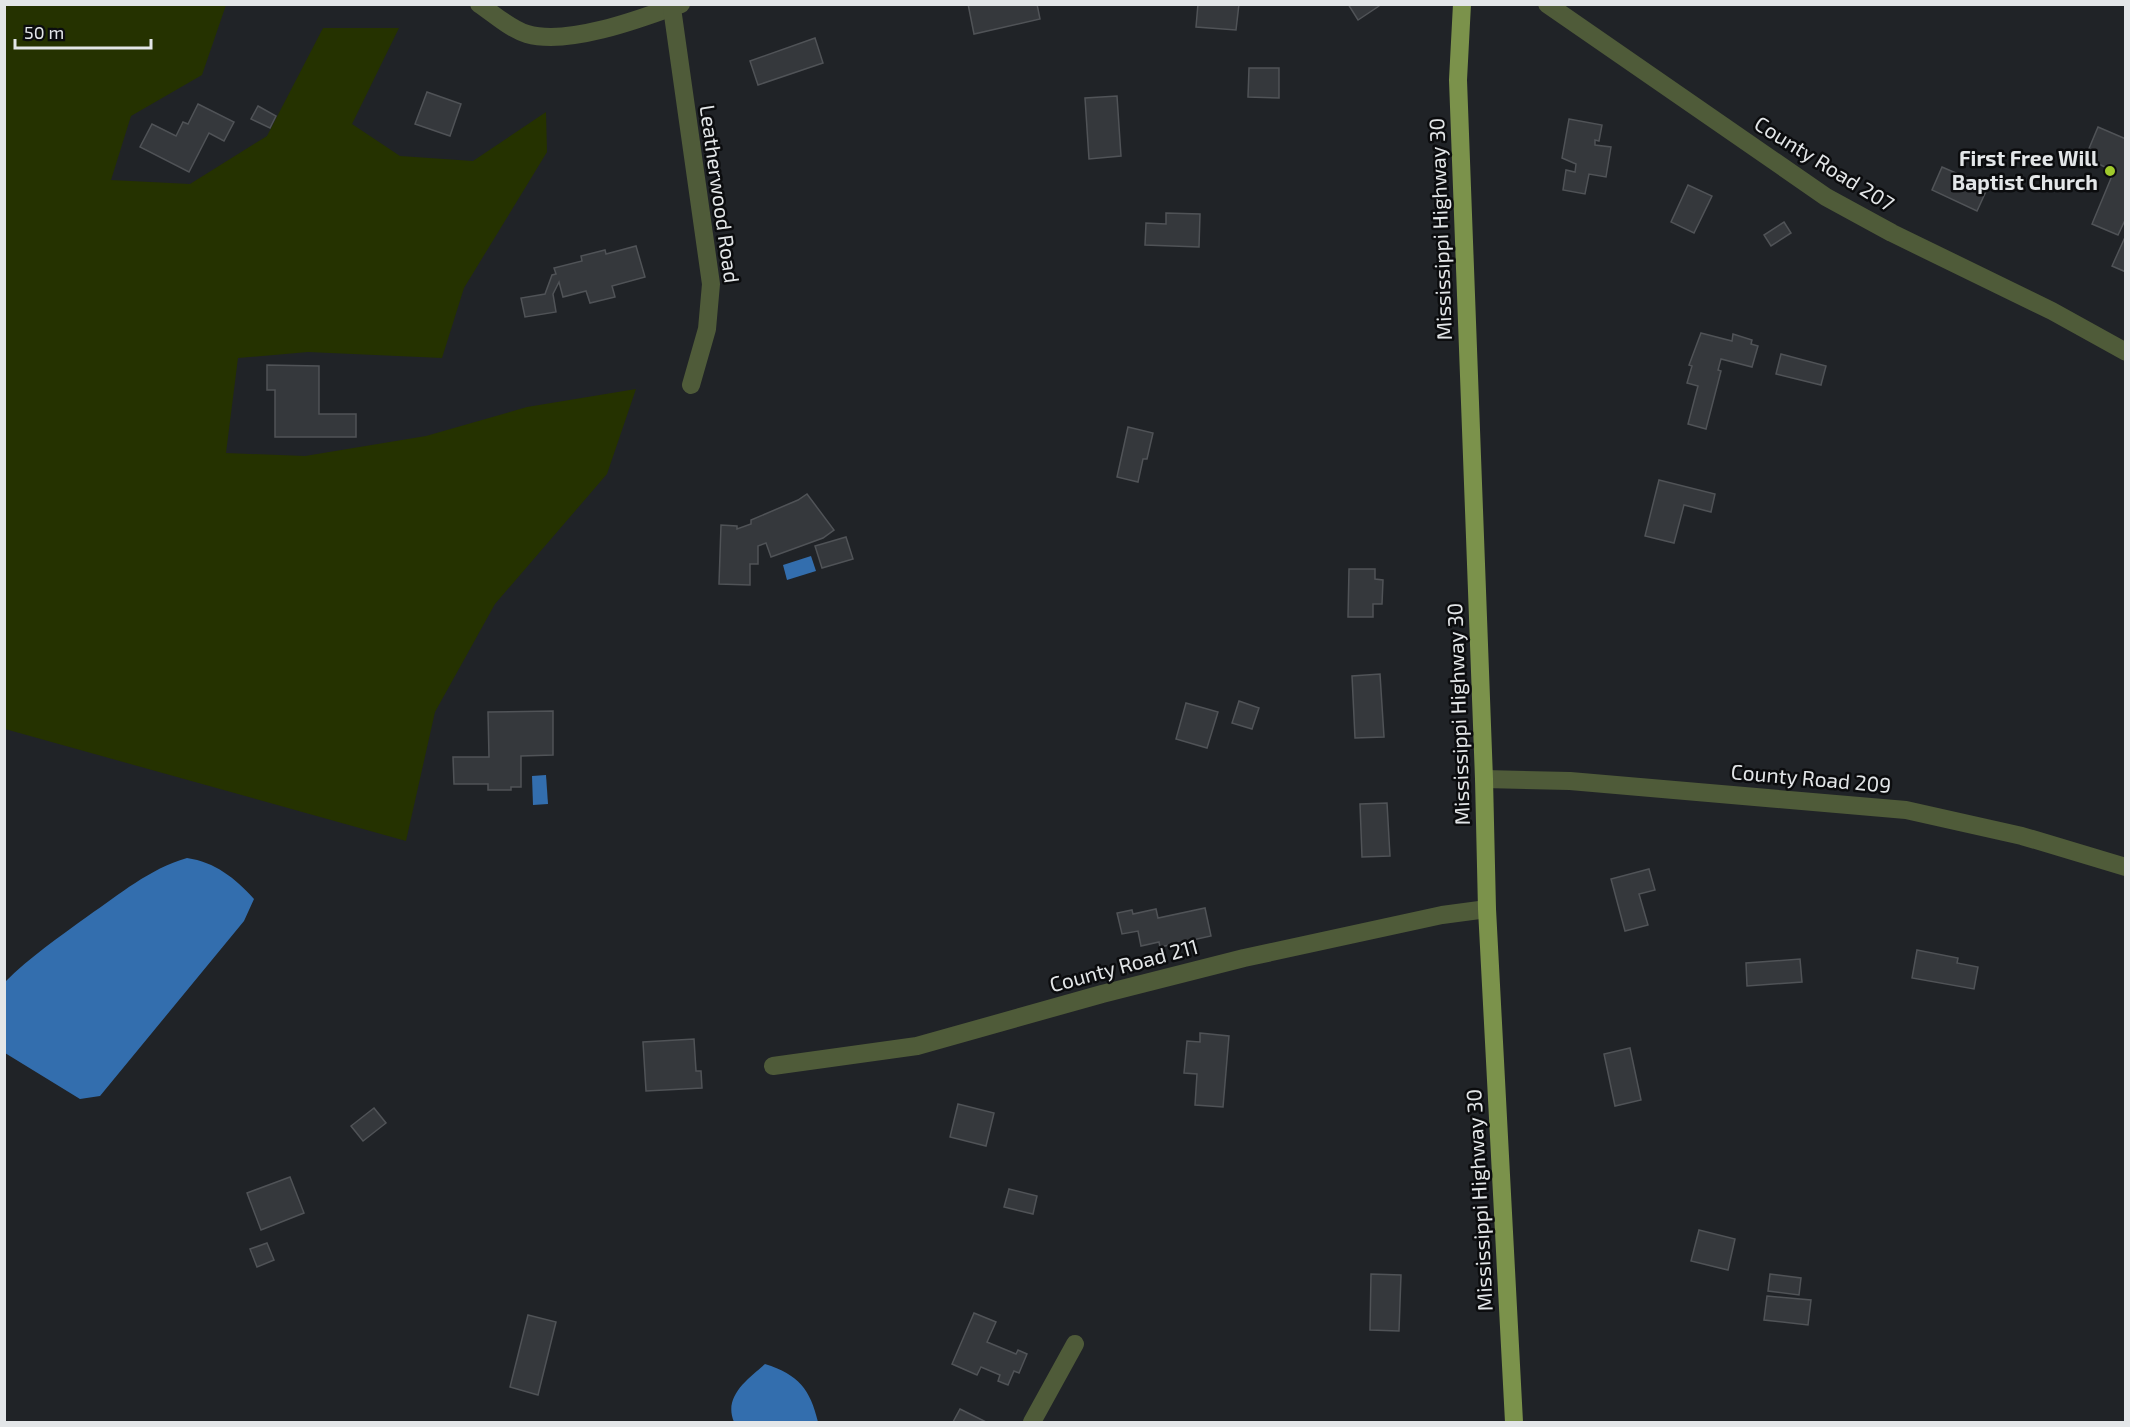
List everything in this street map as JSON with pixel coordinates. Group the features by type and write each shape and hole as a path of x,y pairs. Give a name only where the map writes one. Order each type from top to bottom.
{"main road":[{"name":"Mississippi Highway 30","path":"1462,4 1458,80 1487,909 1514,1422"}],"street":[{"path":"479,4 525,34 546,38 586,35 676,6"},
{"name":"County Road 207","path":"1547,4 1826,197 1892,233 2052,311 2126,352"},
{"name":"Leatherwood Road","path":"676,6 711,284 707,329 691,385"},
{"name":"County Road 209","path":"1484,779 1570,780 1906,810 2022,836 2126,867"},
{"name":"County Road 211","path":"773,1066 917,1046 1102,994 1244,958 1442,915 1487,909"},
{"path":"1032,1422 1075,1344"}],"green space":[{"path":"4,5 226,5 202,75 131,116 111,180 190,184 267,136 323,28 399,28 352,124 400,156 473,161 546,112 547,152 464,288 442,358 308,352 238,358 226,453 305,456 426,436 527,407 636,389 607,474 495,604 435,712 406,841 5,729"}],"water":[{"path":"811,556 816,571 787,580 783,565"},
{"path":"546,775 548,804 533,805 532,776"},
{"path":"187,858 207,863 224,872 254,899 244,921 100,1096 80,1099 5,1053 5,982 24,964 123,891 147,875"},
{"path":"765,1364 795,1378 807,1392 818,1422 734,1422 731,1413 734,1396 745,1382"}],"building":[{"path":"968,4 1037,4 1040,19 974,34"},
{"path":"1198,4 1239,4 1236,30 1196,27"},
{"path":"1348,4 1378,4 1379,6 1358,20"},
{"path":"815,38 823,63 758,85 750,61"},
{"path":"1249,68 1279,68 1279,98 1248,97"},
{"path":"427,92 461,104 450,136 415,124"},
{"path":"1117,96 1121,156 1089,159 1085,98"},
{"path":"198,104 234,122 224,141 209,133 189,172 140,147 152,124 176,136 183,122 188,124"},
{"path":"258,106 276,116 270,128 251,119"},
{"path":"1569,119 1602,125 1599,141 1595,140 1595,145 1611,147 1606,177 1589,174 1585,194 1563,190 1566,170 1575,172 1576,164 1562,158"},
{"path":"2098,127 2126,139 2126,218 2118,235 2092,224 2114,171 2085,158"},
{"path":"1942,167 1988,187 1977,211 1932,190"},
{"path":"1688,185 1712,196 1694,233 1671,222"},
{"path":"1166,213 1200,214 1199,247 1145,245 1146,223 1166,224"},
{"path":"1784,222 1791,233 1771,246 1764,235"},
{"path":"2126,235 2126,272 2112,266"},
{"path":"636,246 645,277 612,286 615,297 590,303 586,291 563,297 559,282 553,294 556,312 525,317 521,298 545,294 552,275 556,274 554,268 582,261 581,256 605,250 606,254"},
{"path":"1701,333 1732,341 1733,334 1752,340 1751,344 1758,346 1752,367 1721,359 1718,370 1721,371 1706,429 1688,424 1698,386 1687,383 1692,366 1689,365"},
{"path":"1781,354 1826,366 1821,385 1776,374"},
{"path":"267,365 319,366 319,414 356,414 356,437 275,437 275,390 267,390"},
{"path":"1128,427 1153,433 1147,459 1143,459 1138,482 1117,477"},
{"path":"1659,480 1715,494 1711,512 1684,505 1674,543 1645,536"},
{"path":"807,494 834,530 823,538 771,557 766,543 758,546 758,564 750,564 750,585 719,584 721,525 737,526 737,529 751,524 751,520"},
{"path":"846,537 853,559 822,568 815,546"},
{"path":"1349,569 1375,569 1375,579 1383,580 1382,604 1373,604 1373,617 1348,617"},
{"path":"1380,674 1384,737 1355,738 1352,676"},
{"path":"1239,701 1259,708 1252,729 1232,723"},
{"path":"1186,703 1218,712 1207,748 1176,739"},
{"path":"553,711 553,755 521,756 521,787 511,787 511,790 488,790 488,784 454,784 453,757 489,757 488,712"},
{"path":"1387,803 1390,856 1362,857 1360,804"},
{"path":"1649,869 1655,890 1639,894 1648,925 1625,931 1611,879"},
{"path":"1205,908 1211,936 1160,947 1159,942 1141,946 1138,931 1122,934 1117,913 1132,910 1133,914 1156,909 1158,918"},
{"path":"1917,950 1958,958 1957,963 1978,967 1974,989 1912,978"},
{"path":"1800,959 1802,982 1747,986 1746,963"},
{"path":"1200,1033 1229,1036 1223,1107 1195,1105 1197,1074 1184,1073 1187,1041 1200,1042"},
{"path":"694,1039 696,1071 701,1071 702,1088 646,1091 643,1042"},
{"path":"1630,1048 1641,1100 1615,1106 1604,1054"},
{"path":"958,1104 994,1113 986,1146 950,1137"},
{"path":"374,1108 386,1123 363,1141 351,1126"},
{"path":"290,1177 304,1213 261,1230 247,1193"},
{"path":"1009,1189 1037,1196 1033,1214 1004,1207"},
{"path":"1699,1230 1735,1239 1728,1270 1691,1261"},
{"path":"267,1243 274,1260 257,1267 250,1249"},
{"path":"1371,1274 1401,1275 1399,1331 1370,1330"},
{"path":"1770,1274 1801,1278 1799,1295 1768,1291"},
{"path":"1767,1296 1811,1300 1808,1325 1764,1320"},
{"path":"974,1313 996,1322 987,1342 1016,1354 1018,1350 1027,1354 1019,1373 1014,1371 1008,1385 998,1381 1000,1375 981,1367 977,1375 952,1364"},
{"path":"528,1315 556,1322 538,1395 510,1387"},
{"path":"960,1409 986,1422 953,1422"}],"place":[{"name":"First Free Will Baptist Church","path":"2110,171"}]}
